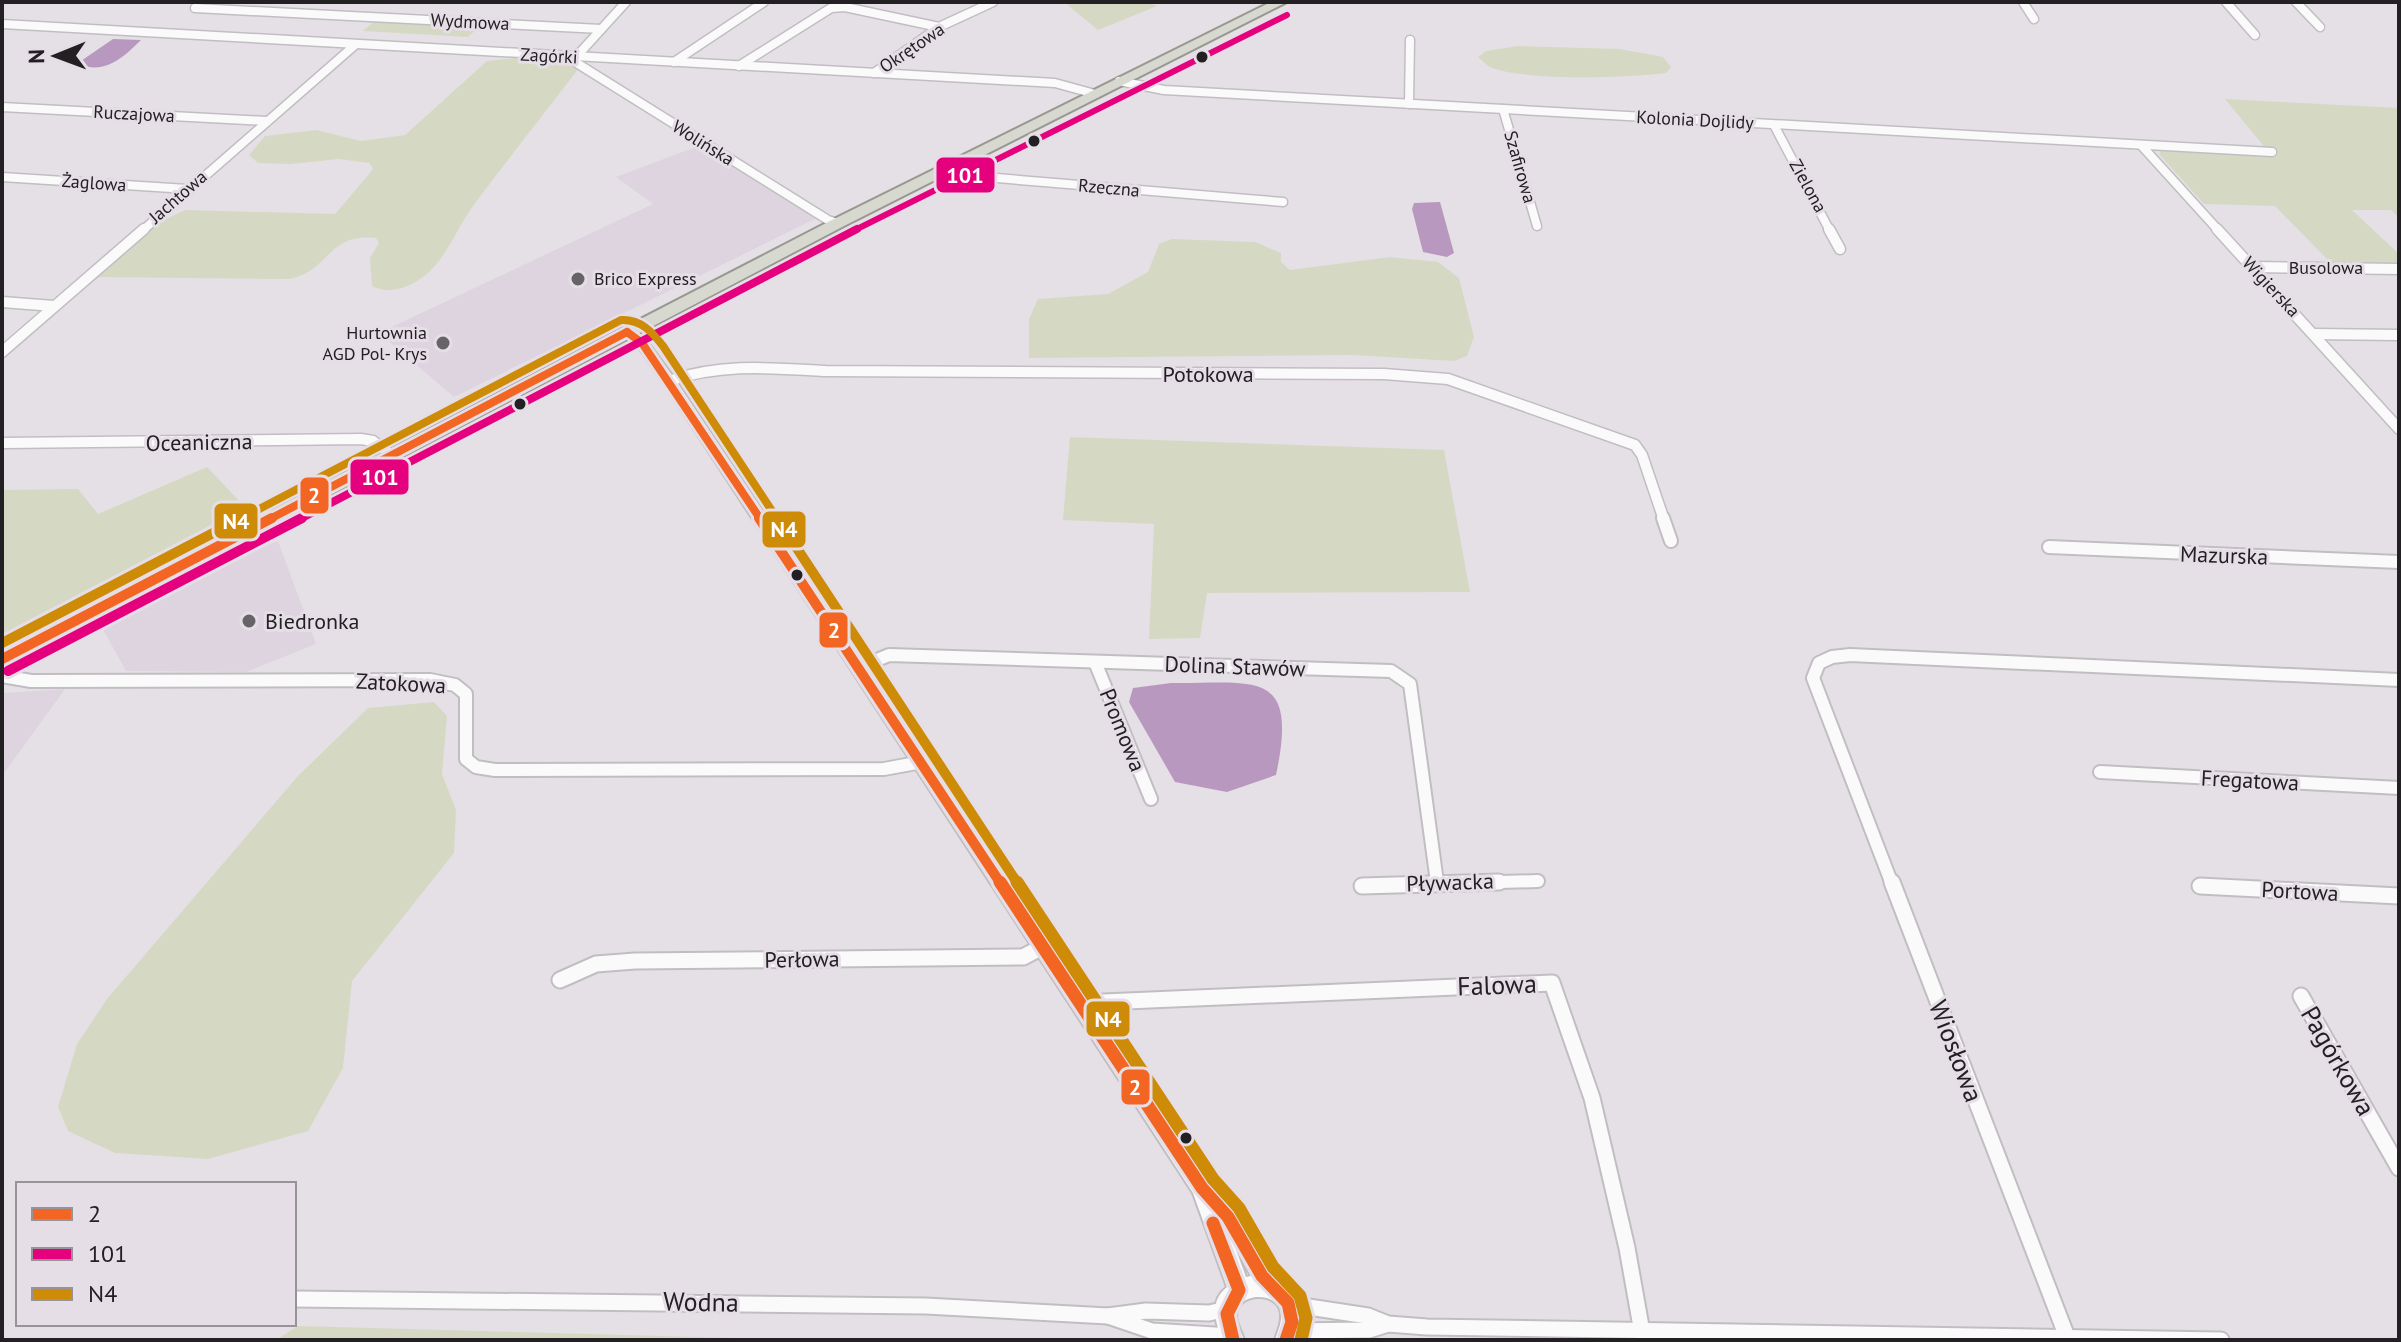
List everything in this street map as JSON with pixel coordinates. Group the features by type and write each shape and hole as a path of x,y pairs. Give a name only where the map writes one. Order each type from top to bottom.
{"highway":[{"path":"2,659 838,223 1281,2"}],"street":[{"path":"576,57 626,2"},
{"path":"673,62 764,2"},
{"name":"Okrętowa","path":"874,73 939,27 993,2"},
{"path":"2023,2 2034,19"},
{"path":"2226,2 2255,35"},
{"path":"2296,2 2320,27"},
{"path":"739,66 831,8 845,7 939,27"},
{"name":"Wydmowa","path":"195,8 601,29"},
{"name":"Zagórki","path":"2,24 1055,83 1095,94"},
{"path":"1409,104 1410,40"},
{"name":"Jachtowa","path":"2,352 355,45"},
{"name":"Wolińska","path":"576,57 575,62 828,220 838,223"},
{"name":"Kolonia Dojlidy","path":"1119,81 1164,90 2272,152"},
{"name":"Ruczajowa","path":"2,107 266,121"},
{"name":"Szafirowa","path":"1503,109 1537,226"},
{"name":"Zielona","path":"1774,125 1840,249"},
{"name":"Wigierska","path":"2141,145 2399,429"},
{"name":"Rzeczna","path":"936,173 1283,202"},
{"name":"Żaglowa","path":"2,177 187,189"},
{"name":"Busolowa","path":"2252,267 2399,269"},
{"path":"2,302 54,306"},
{"path":"627,332 642,343 669,381 1202,1188 1221,1203 1269,1285 1289,1304 1368,1316 1388,1324"},
{"path":"2314,334 2399,335"},
{"name":"Potokowa","path":"669,381 702,369 734,368 1384,374 1448,379 1635,445 1642,455 1671,541"},
{"name":"Oceaniczna","path":"2,443 361,439 373,441 392,455"},
{"name":"Mazurska","path":"2049,547 2399,562"},
{"name":"Dolina Stawów","path":"860,667 889,655 1391,671 1410,684 1437,882"},
{"name":"Wiosłowa","path":"2067,1337 1813,678 1819,663 1832,657 1850,655 2399,680"},
{"name":"Promowa","path":"1095,662 1151,799"},
{"name":"Zatokowa","path":"2,676 31,681 430,680 455,685 466,694 466,759 476,767 495,770 884,769 922,762"},
{"name":"Fregatowa","path":"2100,772 2399,788"},
{"name":"Pływacka","path":"1362,886 1538,881"},
{"name":"Portowa","path":"2200,886 2399,896"},
{"name":"Perłowa","path":"560,980 596,964 635,961 1023,957 1044,946"},
{"name":"Falowa","path":"1080,1003 1552,983 1592,1098 1627,1248 1642,1332"},
{"name":"Pagórkowa","path":"2301,996 2399,1168"},
{"path":"1202,1188 1207,1209 1234,1272 1232,1338"},
{"path":"1233,1300 1248,1285 1269,1285"},
{"name":"Wodna","path":"296,1299 926,1306 1108,1316 1146,1311 1209,1313 1233,1300"},
{"path":"1289,1304 1288,1336 1369,1330 1388,1324 1716,1337 2221,1340"},
{"name":"Wodna","path":"1108,1316 1122,1324 1147,1331 1232,1338"}],"shaded area":[{"path":"113,39 141,40 120,59 104,66 78,63"},
{"path":"701,145 825,214 454,397 379,333 653,204 616,177"},
{"path":"1440,202 1454,253 1447,257 1423,252 1412,209 1414,203"},
{"path":"278,541 316,644 246,672 126,671 101,626 221,563"},
{"path":"1171,683 1247,684 1264,689 1275,699 1281,715 1282,740 1276,775 1227,792 1175,782 1129,702 1133,688"},
{"path":"65,689 2,776 2,693"}],"green space":[{"path":"1064,2 1146,2 1157,6 1098,30"},
{"path":"377,19 481,25 468,37 363,31"},
{"path":"1518,46 1620,49 1663,57 1671,67 1666,73 1649,75 1553,77 1492,68 1478,57 1486,51"},
{"path":"534,56 579,68 473,206 438,262 411,284 392,290 372,286 370,258 379,243 376,238 347,241 313,269 289,279 96,277 148,228 185,210 335,214 370,173 373,168 369,163 339,159 291,164 258,163 249,155 265,136 316,130 361,141 405,135 487,61"},
{"path":"2225,99 2399,108 2399,218 2391,210 2352,210 2399,254 2399,263 2330,262 2275,206 2204,204 2159,154 2161,150 2272,156"},
{"path":"1172,239 1255,242 1281,253 1281,262 1290,270 1390,257 1438,262 1459,278 1474,337 1467,356 1454,361 1352,355 1029,358 1029,319 1038,299 1108,294 1148,272 1159,244"},
{"path":"1070,437 1444,450 1470,592 1207,593 1200,638 1149,639 1154,524 1063,520"},
{"path":"207,467 245,507 2,635 2,490 78,489 98,514"},
{"path":"434,702 447,716 442,774 456,810 454,853 352,981 343,1068 308,1131 208,1159 115,1153 68,1131 58,1107 77,1044 107,999 297,777 368,708"},
{"path":"298,1326 805,1340 276,1340"}],"transit line":[{"name":"101","path":"8,671 844,235 1287,15"},
{"name":"N4","path":"2,643 621,320 640,323 656,337 670,356 1213,1179 1239,1208 1273,1267 1300,1296 1306,1318 1301,1340"},
{"name":"2","path":"627,332 642,343 669,381 1202,1188 1228,1217 1262,1276 1288,1303 1292,1322 1286,1340"},
{"name":"2","path":"2,659 627,332"},
{"name":"2","path":"1213,1223 1239,1290 1227,1314 1233,1340"}],"place":[{"name":"Brico Express","path":"578,279"},
{"name":"Hurtownia AGD Pol- Krys","path":"443,343"},
{"name":"Biedronka","path":"249,621"}]}
